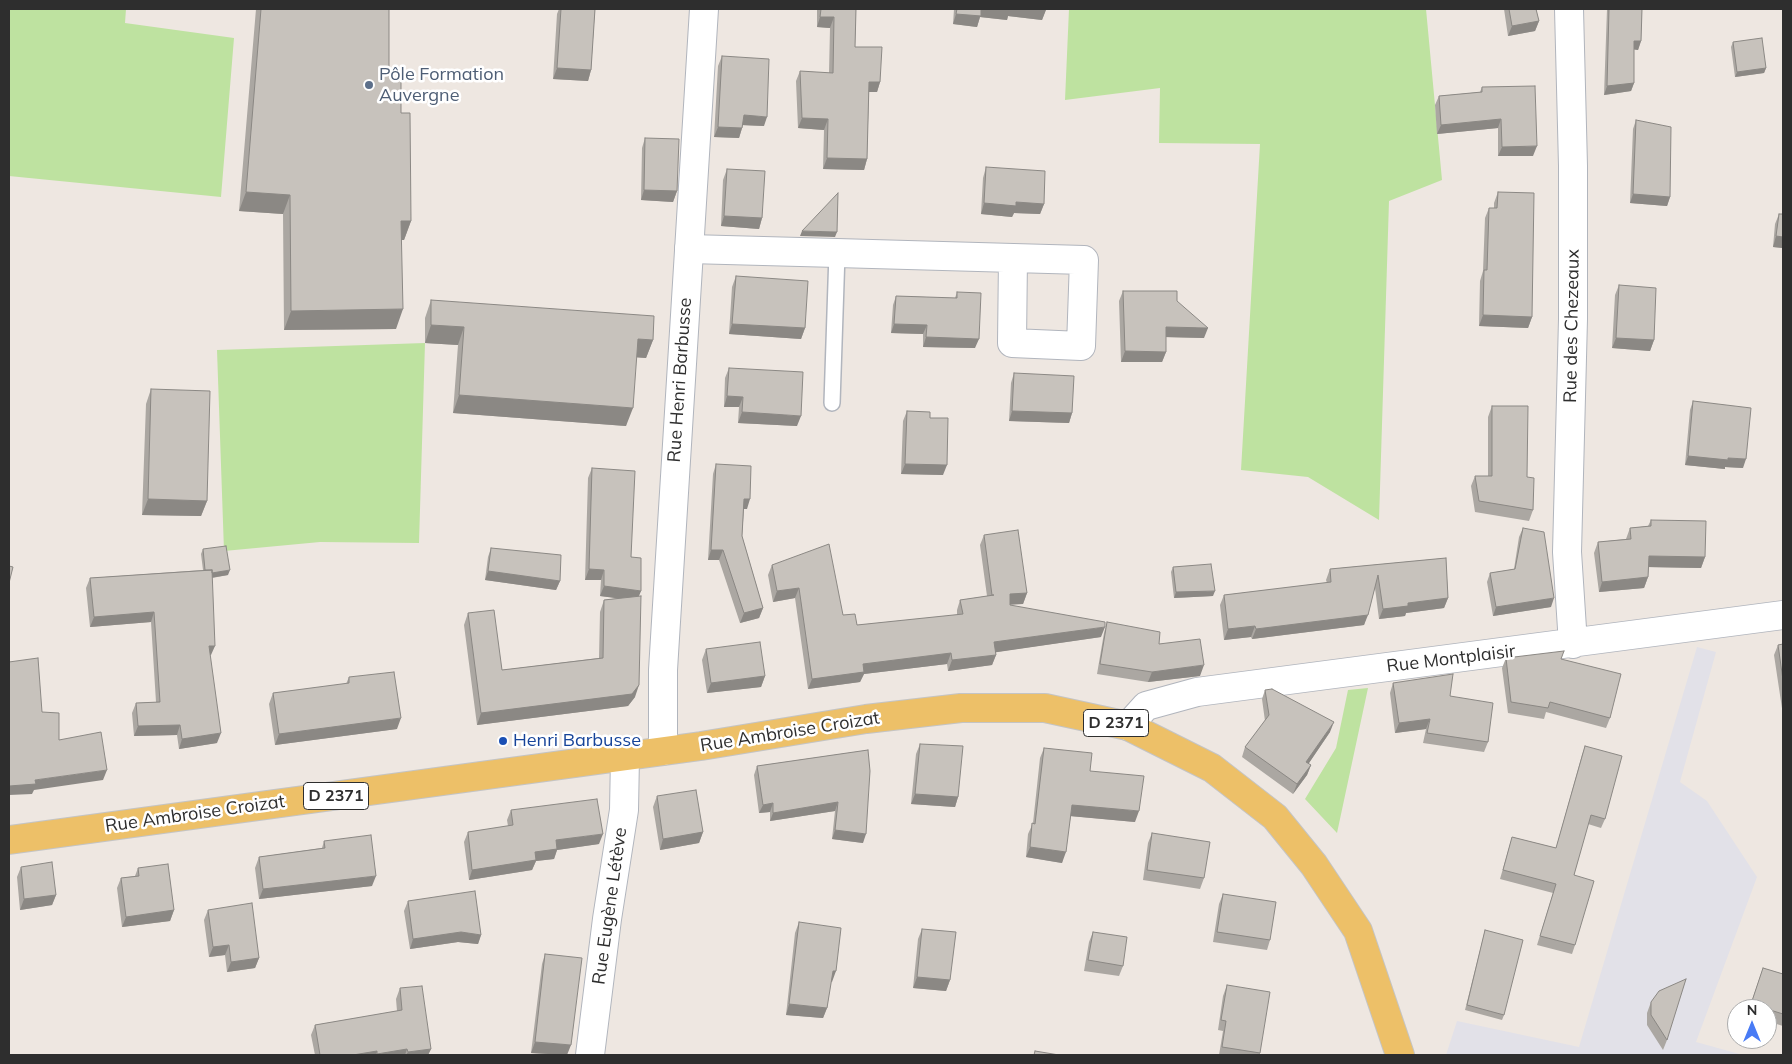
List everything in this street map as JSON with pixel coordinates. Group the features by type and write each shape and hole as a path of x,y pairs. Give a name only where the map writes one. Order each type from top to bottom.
{"main road":[{"name":"Rue Ambroise Croizat","path":"9,840 663,751 866,718 961,708 1045,708 1128,726 1212,768 1274,817 1314,865 1358,931 1400,1055"}],"street":[{"name":"Rue Henri Barbusse","path":"663,751 663,670 704,9"},
{"name":"Rue des Chezeaux","path":"1569,9 1573,166 1573,319 1567,552 1573,644"},
{"path":"688,249 1013,258"},
{"name":"Rue Montplaisir","path":"1128,726 1146,706 1197,692 1573,644 1783,614"},
{"name":"Rue Eugène Létève","path":"590,1055 607,919 624,810 625,756"}],"lane":[{"path":"832,402 837,253"}],"shaded area":[{"path":"1697,647 1716,652 1680,782 1707,801 1757,877 1696,1042 1743,1055 1446,1055 1457,1021 1579,1047"}],"green space":[{"path":"9,9 126,9 125,23 234,38 221,197 9,176"},
{"path":"1069,9 1426,9 1442,180 1389,201 1379,520 1308,477 1241,470 1260,144 1159,143 1160,88 1065,100"},
{"path":"425,343 419,543 320,542 224,551 217,350"},
{"path":"1368,688 1337,833 1305,799 1336,748 1348,690"}],"building":[{"path":"261,9 389,9 389,77 401,77 401,113 410,113 411,221 401,221 403,309 291,311 290,195 246,192"},
{"path":"561,9 595,9 591,70 557,68"},
{"path":"821,9 856,9 855,47 882,47 880,82 869,82 867,159 827,158 828,119 802,118 800,71 833,73 834,17 820,17"},
{"path":"957,9 981,9 981,16 956,14"},
{"path":"1509,9 1536,9 1539,21 1512,26"},
{"path":"1609,9 1642,9 1641,41 1634,41 1634,83 1607,86"},
{"path":"1762,38 1766,68 1737,72 1733,42"},
{"path":"722,56 769,59 767,117 744,115 742,128 718,127"},
{"path":"1535,86 1537,146 1502,147 1501,119 1441,125 1439,96 1482,92 1482,87"},
{"path":"1636,120 1671,127 1670,197 1633,194"},
{"path":"645,138 679,139 677,191 644,190"},
{"path":"986,167 1045,171 1044,204 1016,202 1016,206 984,203"},
{"path":"727,169 765,171 762,218 724,216"},
{"path":"1498,192 1534,193 1532,317 1483,315 1484,270 1487,270 1489,208 1497,208"},
{"path":"838,193 837,232 802,231"},
{"path":"1779,214 1783,214 1783,237 1776,236"},
{"path":"736,276 808,281 805,328 732,324"},
{"path":"1619,285 1656,288 1654,340 1616,338"},
{"path":"1123,291 1177,291 1177,301 1208,328 1166,327 1166,352 1125,351"},
{"path":"957,292 981,293 979,339 926,337 927,325 894,324 896,296 957,298"},
{"path":"431,300 654,316 653,340 638,339 633,408 459,395 464,327 431,325"},
{"path":"729,368 803,372 801,416 742,412 743,397 727,396"},
{"path":"1014,373 1074,376 1072,413 1012,411"},
{"path":"151,389 210,391 207,501 148,499"},
{"path":"1693,401 1751,408 1746,459 1728,458 1728,460 1688,456"},
{"path":"1492,406 1528,406 1527,477 1534,478 1533,510 1479,501 1475,476 1492,476"},
{"path":"907,411 930,412 930,418 948,418 947,465 905,464"},
{"path":"716,464 751,466 750,499 744,499 742,536 763,608 744,613 723,550 711,550"},
{"path":"592,468 635,471 631,557 641,558 641,591 604,586 604,570 589,569"},
{"path":"1651,520 1706,521 1705,557 1649,556 1648,577 1602,582 1598,542 1631,539 1630,528 1651,526"},
{"path":"1523,528 1544,532 1554,598 1496,607 1490,573 1515,569"},
{"path":"1018,530 1027,593 1010,594 1010,605 1105,622 1105,627 994,642 996,655 952,660 951,653 863,664 864,672 812,679 799,588 777,591 772,565 829,544 843,615 855,614 857,625 963,614 960,600 994,595 992,595 984,535"},
{"path":"226,546 230,570 212,573 212,570 205,570 203,549"},
{"path":"491,548 561,555 560,581 488,571"},
{"path":"1446,558 1448,598 1408,603 1408,606 1383,609 1378,575 1368,615 1256,629 1255,626 1228,629 1224,595 1331,582 1330,569"},
{"path":"1211,564 1215,591 1176,592 1173,567"},
{"path":"9,566 13,567 9,583"},
{"path":"212,570 215,646 209,646 221,733 182,739 180,725 138,726 136,703 160,702 154,612 94,617 90,578"},
{"path":"641,596 639,685 632,694 481,713 468,613 494,610 502,670 603,658 604,600"},
{"path":"1107,622 1160,632 1159,644 1200,639 1204,665 1152,672 1100,664"},
{"path":"760,642 765,676 711,683 706,649"},
{"path":"1783,644 1783,680 1778,645"},
{"path":"1564,651 1561,659 1621,674 1610,718 1550,702 1548,708 1511,702 1506,658"},
{"path":"38,658 42,712 59,713 59,740 101,732 107,770 35,780 36,784 9,786 9,662"},
{"path":"394,672 401,718 279,734 273,693 349,683 349,677"},
{"path":"1453,674 1450,696 1493,703 1488,742 1427,733 1430,719 1399,723 1393,683"},
{"path":"1272,689 1334,722 1306,762 1311,765 1297,784 1245,747 1269,715 1265,690"},
{"path":"920,744 963,746 958,797 915,794"},
{"path":"1585,746 1622,756 1605,819 1591,815 1574,875 1594,881 1575,945 1540,936 1556,884 1503,870 1512,837 1556,848"},
{"path":"1044,748 1092,753 1090,771 1144,776 1139,811 1072,805 1066,852 1030,847 1032,823 1035,824"},
{"path":"868,750 870,771 866,834 835,830 838,802 773,813 773,803 763,805 757,766"},
{"path":"696,790 703,832 663,839 657,796"},
{"path":"597,799 603,834 556,840 557,849 535,852 536,860 472,870 468,832 513,825 511,810"},
{"path":"1152,833 1210,842 1204,878 1147,870"},
{"path":"371,835 376,876 263,889 259,857 325,848 324,841"},
{"path":"52,862 56,895 24,899 21,867"},
{"path":"168,864 174,910 126,917 121,878 139,876 138,868"},
{"path":"475,891 481,935 461,932 413,939 408,901"},
{"path":"1223,894 1276,902 1270,940 1217,932"},
{"path":"252,903 259,958 231,962 229,945 213,947 208,910"},
{"path":"799,922 841,928 836,971 833,971 827,1008 789,1004"},
{"path":"922,929 956,932 950,980 917,977"},
{"path":"1485,930 1523,940 1504,1015 1467,1005"},
{"path":"1093,932 1127,937 1123,966 1088,960"},
{"path":"545,954 582,958 571,1045 535,1042"},
{"path":"1763,968 1783,974 1783,1014 1777,1012 1777,999 1753,999"},
{"path":"1686,979 1667,1040 1651,1015 1651,1002 1659,991"},
{"path":"1227,985 1270,992 1260,1053 1222,1047 1226,1021 1221,1020"},
{"path":"422,986 431,1049 408,1052 407,1049 377,1054 377,1051 353,1055 320,1055 315,1025 402,1010 400,988"},
{"path":"1035,1051 1059,1055 1034,1055"}],"place":[{"name":"Pôle Formation Auvergne","path":"369,85"},
{"name":"Henri Barbusse","path":"503,741"}]}
